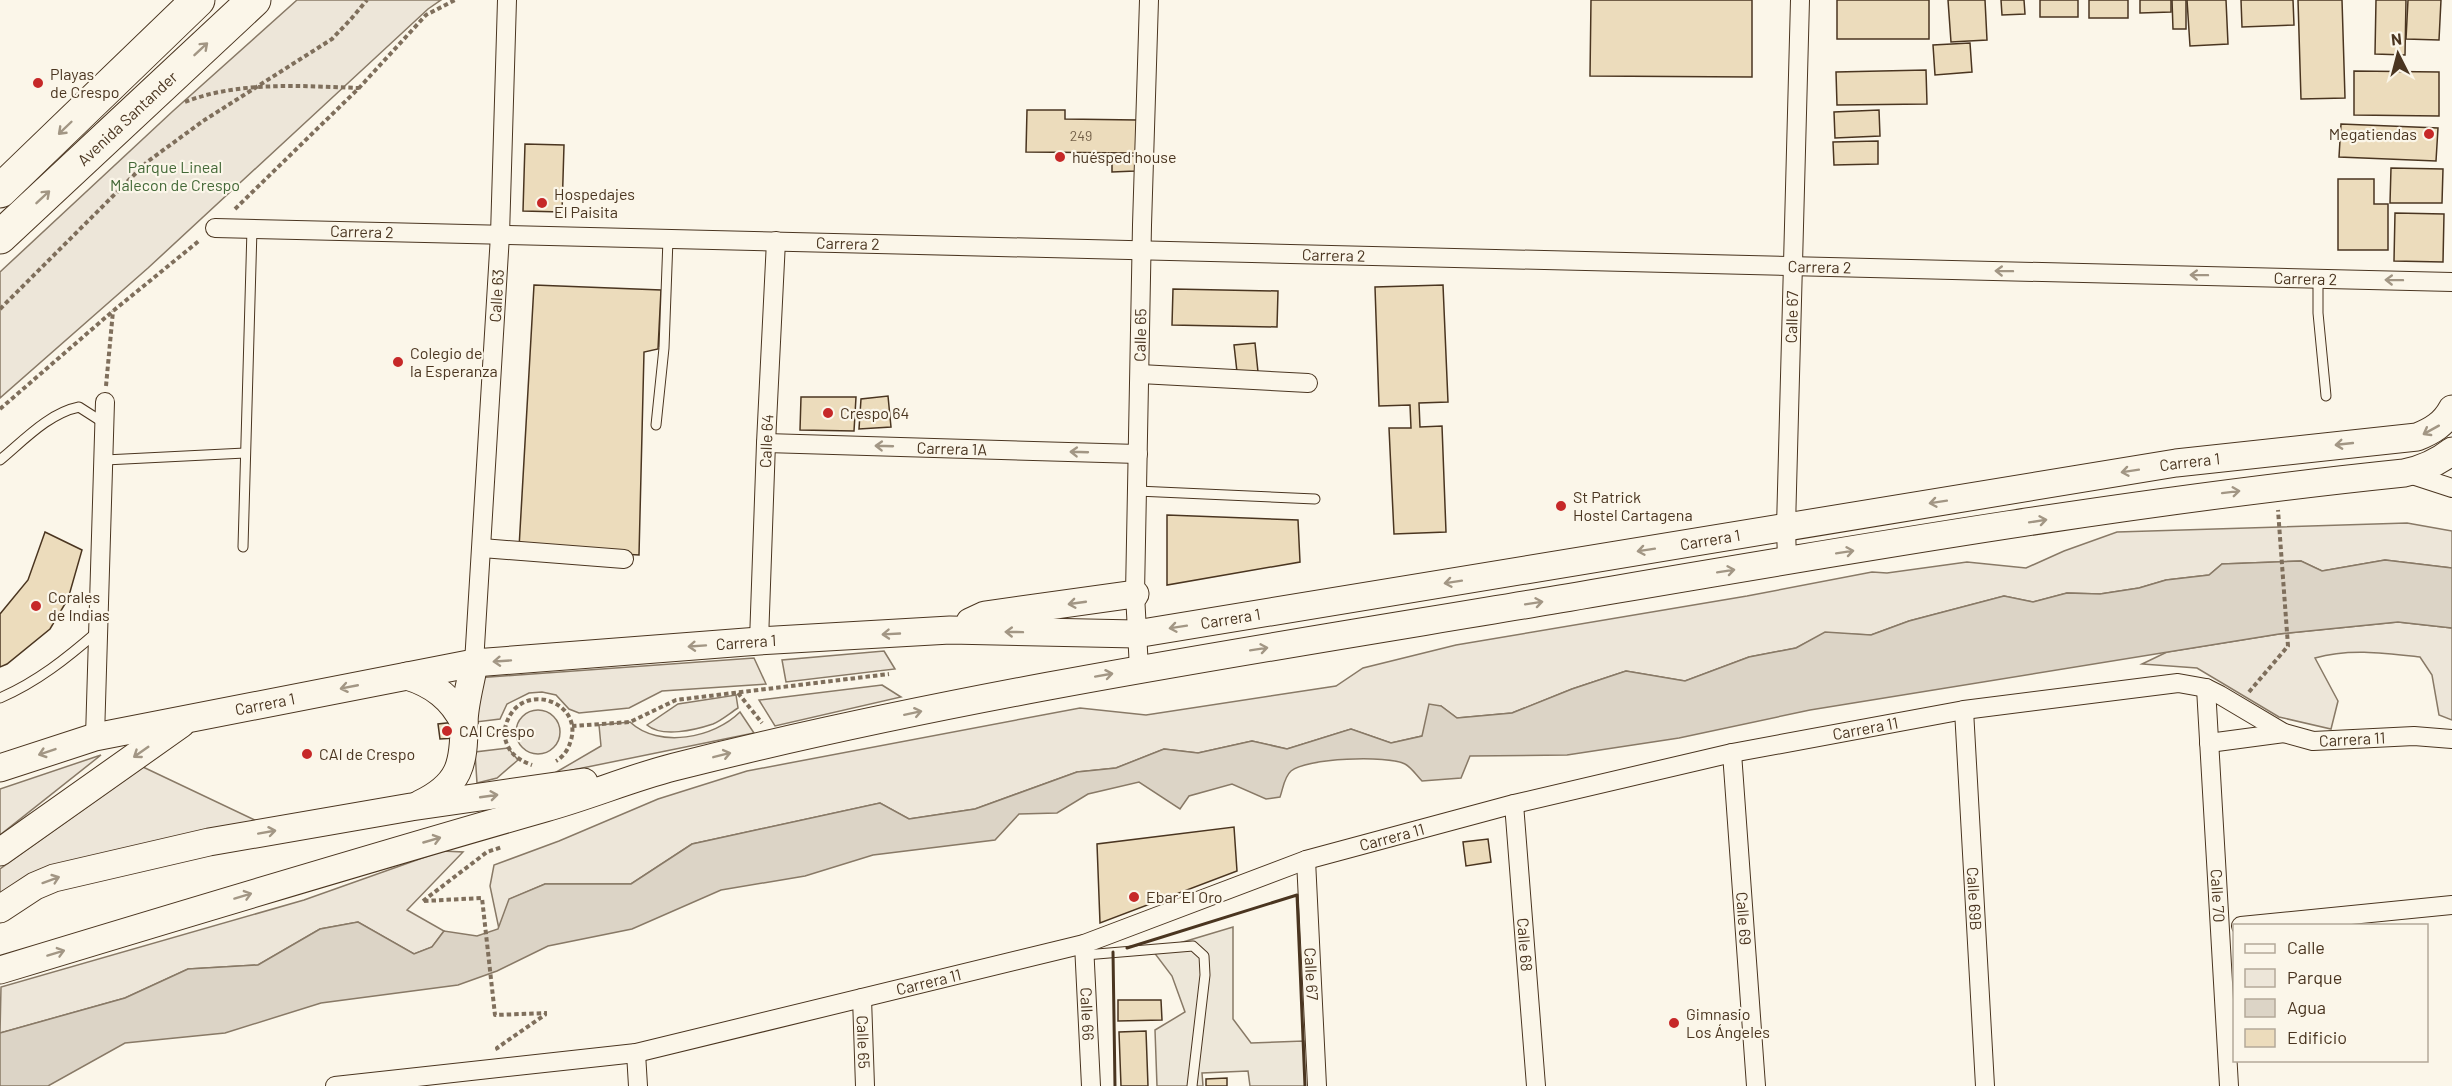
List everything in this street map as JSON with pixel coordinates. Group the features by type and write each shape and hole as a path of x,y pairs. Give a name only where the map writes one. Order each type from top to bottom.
{"highway":[{"path":"0,191 198,0"},
{"name":"Avenida Santander","path":"0,237 254,0"}],"main road":[{"name":"Carrera 1","path":"0,768 95,736 474,663 759,641 950,630 1136,634 2176,463 2417,436 2430,432 2442,423 2452,410"},
{"name":"Carrera 1","path":"0,970 375,856 556,805 666,769 777,742 1012,692 1787,561 2181,498 2404,473 2421,470 2452,451"},
{"path":"950,630 985,615 1135,594"},
{"path":"464,723 474,663"},
{"path":"407,676 442,693 459,711 466,736 463,758 454,777 440,793 411,807"},
{"path":"0,852 189,718"},
{"path":"0,909 35,886 54,878 209,842 411,807 666,769"}],"street":[{"name":"Calle 63","path":"474,663 500,235 507,0"},
{"name":"Calle 65","path":"1139,669 1135,594 1149,0"},
{"name":"Calle 67","path":"1787,561 1800,0"},
{"name":"Carrera 2","path":"215,228 2452,282"},
{"name":"Calle 64","path":"759,641 776,241"},
{"path":"1140,375 1308,383"},
{"path":"95,736 105,402"},
{"name":"Carrera 1A","path":"766,443 1138,454"},
{"name":"Carrera 1","path":"2404,473 2452,488"},
{"path":"482,548 624,559"},
{"name":"Carrera 11","path":"335,1086 426,1080 636,1053 862,998 1085,949 1306,860 1514,804 1732,753 1964,710 2178,684 2205,688 2284,733 2313,741 2414,736 2452,739"},
{"name":"Calle 70","path":"2205,688 2227,927 2229,1086"},
{"name":"Calle 69B","path":"1964,710 1985,1086"},
{"path":"2209,743 2284,733"},
{"name":"Calle 69","path":"1732,753 1756,1086"},
{"name":"Calle 68","path":"1514,804 1536,1086"},
{"name":"Calle 67","path":"1306,860 1317,1086"},
{"path":"2261,924 2452,905"},
{"name":"Calle 66","path":"1085,949 1091,1086"},
{"name":"Calle 65","path":"862,998 865,1086"},
{"path":"636,1053 638,1086"}],"lane":[{"path":"243,546 252,229"},
{"path":"656,425 664,348 668,239"},
{"path":"2318,278 2318,314 2326,396"},
{"path":"0,460 55,415 67,409 80,407 105,423"},
{"path":"105,460 245,453"},
{"path":"1137,491 1316,499"},
{"path":"0,698 37,678 68,657 97,632"},
{"path":"1085,949 1193,946 1204,956 1205,975 1192,1086"}],"path":[{"path":"0,309 147,162 203,121 332,39 367,0"},
{"path":"0,409 113,311 215,228 359,88 426,15 455,0"},
{"path":"183,103 200,96 256,88 311,86 359,88"},
{"path":"105,402 113,311"},
{"path":"2237,706 2288,646 2278,525"},
{"path":"572,726 630,723 676,700 889,674"},
{"path":"738,693 777,742"},
{"path":"535,766 518,760 508,748 504,733 506,720 513,709 523,702 535,699 548,700 559,705 568,714 572,726 572,739 568,750 560,759 549,765"},
{"path":"499,1069 497,1048 547,1013 495,1015 482,898 423,901 487,852 508,845"}],"green space":[{"name":"Parque Lineal Malecon de Crespo","path":"297,0 441,0 428,9 148,268 0,398 0,272 173,111"},
{"path":"2407,523 2452,531 2452,568 2385,560 2322,571 2301,561 2222,564 2209,575 2166,580 2139,588 2100,594 2067,593 2033,602 2004,596 1909,621 1871,635 1825,633 1796,648 1749,657 1685,681 1626,671 1512,713 1457,718 1441,706 1422,736 1391,743 1351,729 1287,749 1252,741 1198,753 1164,749 1116,768 1077,772 975,809 909,819 880,803 692,844 631,884 545,884 510,899 499,929 490,886 494,865 559,841 658,799 747,771 1080,708 1146,715 1336,686 1363,668 1456,645 1747,596 1872,572 1887,573 1967,562 2026,568 2064,551 2117,532"},
{"path":"2398,622 2452,628 2452,720 2439,715 2432,675 2420,657 2354,652 2315,658 2338,701 2331,729 2279,717 2197,668 2142,664 2167,652 2279,634"},
{"path":"884,651 895,669 786,682 782,660"},
{"path":"754,658 766,684 662,691 629,708 579,713 569,709 556,695 542,692 529,693 507,704 500,719 476,722 476,678"},
{"path":"882,685 901,697 775,726 759,700"},
{"path":"736,695 738,708 713,724 670,732 653,729 647,725 678,704"},
{"path":"538,710 547,711 554,716 559,723 559,741 554,748 547,753 538,754 529,753 522,748 517,741 516,732 517,723 522,716 529,711"},
{"path":"740,712 754,733 553,774 601,746 599,725 630,722 656,735 671,738 686,737 716,728"},
{"path":"508,748 518,760 497,778 477,783 475,752"},
{"path":"101,755 0,835 0,789"},
{"path":"143,767 259,822 0,894 0,869"},
{"path":"442,851 463,852 407,910 444,931 432,947 414,954 358,922 320,929 258,965 188,969 125,998 0,1033 1,987 304,900"}],"shaded area":[{"path":"1233,927 1233,1019 1251,1043 1304,1041 1305,1086 1250,1086 1248,1071 1202,1073 1203,1086 1157,1086 1155,1030 1185,1012 1172,976 1153,951"}],"water":[{"path":"2385,560 2452,568 2452,628 2398,622 2279,634 1810,710 1679,738 1567,755 1470,756 1461,778 1422,781 1407,765 1396,761 1347,759 1312,763 1291,771 1285,780 1280,797 1266,799 1232,784 1189,796 1180,809 1139,782 1088,794 1057,813 1019,814 995,840 873,855 805,876 721,890 632,929 548,946 497,971 458,985 321,1003 225,1033 125,1043 48,1086 0,1086 0,1033 125,998 188,969 258,965 320,929 358,922 414,954 432,947 444,931 477,936 498,929 509,899 545,884 631,884 692,844 880,803 909,819 975,809 1077,772 1116,768 1164,749 1198,753 1252,741 1287,749 1351,729 1391,743 1422,736 1429,704 1441,706 1457,718 1512,713 1626,671 1685,681 1749,657 1796,648 1825,632 1871,635 1909,621 2004,596 2033,602 2067,593 2100,594 2139,588 2166,580 2209,575 2222,564 2301,561 2322,571"}],"building":[{"path":"1591,0 1752,0 1752,77 1590,76"},
{"path":"1837,0 1929,0 1929,39 1837,39"},
{"path":"1948,0 1985,0 1987,40 1951,42"},
{"path":"2001,0 2024,0 2025,14 2002,15"},
{"path":"2040,0 2078,0 2078,17 2040,17"},
{"path":"2089,0 2128,0 2128,18 2089,18"},
{"path":"2140,0 2171,0 2171,12 2140,13"},
{"path":"2172,0 2186,0 2186,29 2173,29"},
{"path":"2187,0 2226,0 2228,44 2190,46"},
{"path":"2241,0 2293,0 2294,25 2242,27"},
{"path":"2298,0 2342,0 2345,98 2301,99"},
{"path":"2376,0 2406,0 2405,55 2375,54"},
{"path":"2408,0 2441,0 2439,40 2406,39"},
{"path":"1970,43 1972,72 1935,75 1933,45"},
{"path":"1926,70 1927,104 1837,105 1836,72"},
{"path":"2354,71 2439,72 2439,116 2354,115"},
{"path":"1027,110 1065,110 1065,119 1137,120 1136,153 1026,152"},
{"path":"1879,110 1880,136 1835,138 1834,112"},
{"path":"2341,124 2438,128 2436,161 2339,157"},
{"path":"1878,141 1878,164 1834,165 1833,142"},
{"path":"525,144 564,145 562,212 523,211"},
{"path":"1112,156 1135,156 1135,171 1112,172"},
{"path":"2391,168 2443,169 2442,203 2390,203"},
{"path":"2338,179 2374,179 2374,204 2388,204 2388,250 2338,250"},
{"path":"2395,213 2444,214 2443,262 2394,261"},
{"path":"534,285 661,290 658,349 644,352 639,555 519,548"},
{"path":"1443,285 1448,402 1419,403 1420,427 1442,426 1446,532 1394,534 1389,428 1411,428 1410,405 1379,406 1375,287"},
{"path":"1173,289 1278,291 1277,327 1172,325"},
{"path":"1255,343 1258,372 1237,372 1234,345"},
{"path":"888,396 891,427 859,429 861,399"},
{"name":"Crespo 64","path":"801,397 856,397 854,431 800,430"},
{"path":"1167,515 1298,520 1300,562 1167,585"},
{"name":"Corales de Indias","path":"45,532 82,550 68,599 50,629 7,664 0,667 0,614 28,580"},
{"name":"CAI Crespo","path":"455,722 456,738 440,739 438,724"},
{"name":"Ebar El Oro","path":"1234,827 1237,871 1100,923 1097,844"},
{"path":"1488,839 1491,862 1466,866 1463,842"},
{"path":"1118,1000 1161,1000 1162,1020 1118,1021"},
{"path":"1146,1031 1148,1086 1121,1086 1119,1032"},
{"path":"1227,1078 1227,1086 1206,1086 1206,1079"}],"wall":[{"path":"1127,948 1297,895 1305,1086"},
{"path":"1113,952 1115,1086"}],"place":[{"name":"Playas de Crespo","path":"38,83"},
{"name":"Megatiendas","path":"2429,134"},
{"name":"huésped house","path":"1060,157"},
{"name":"Hospedajes El Paisita","path":"542,203"},
{"name":"Colegio de la Esperanza","path":"398,362"},
{"name":"Crespo 64","path":"828,413"},
{"name":"St Patrick Hostel Cartagena","path":"1561,506"},
{"name":"Corales de Indias","path":"36,606"},
{"name":"CAI Crespo","path":"447,731"},
{"name":"CAI de Crespo","path":"307,754"},
{"name":"Ebar El Oro","path":"1134,897"},
{"name":"Gimnasio Los Ángeles","path":"1674,1023"}]}
